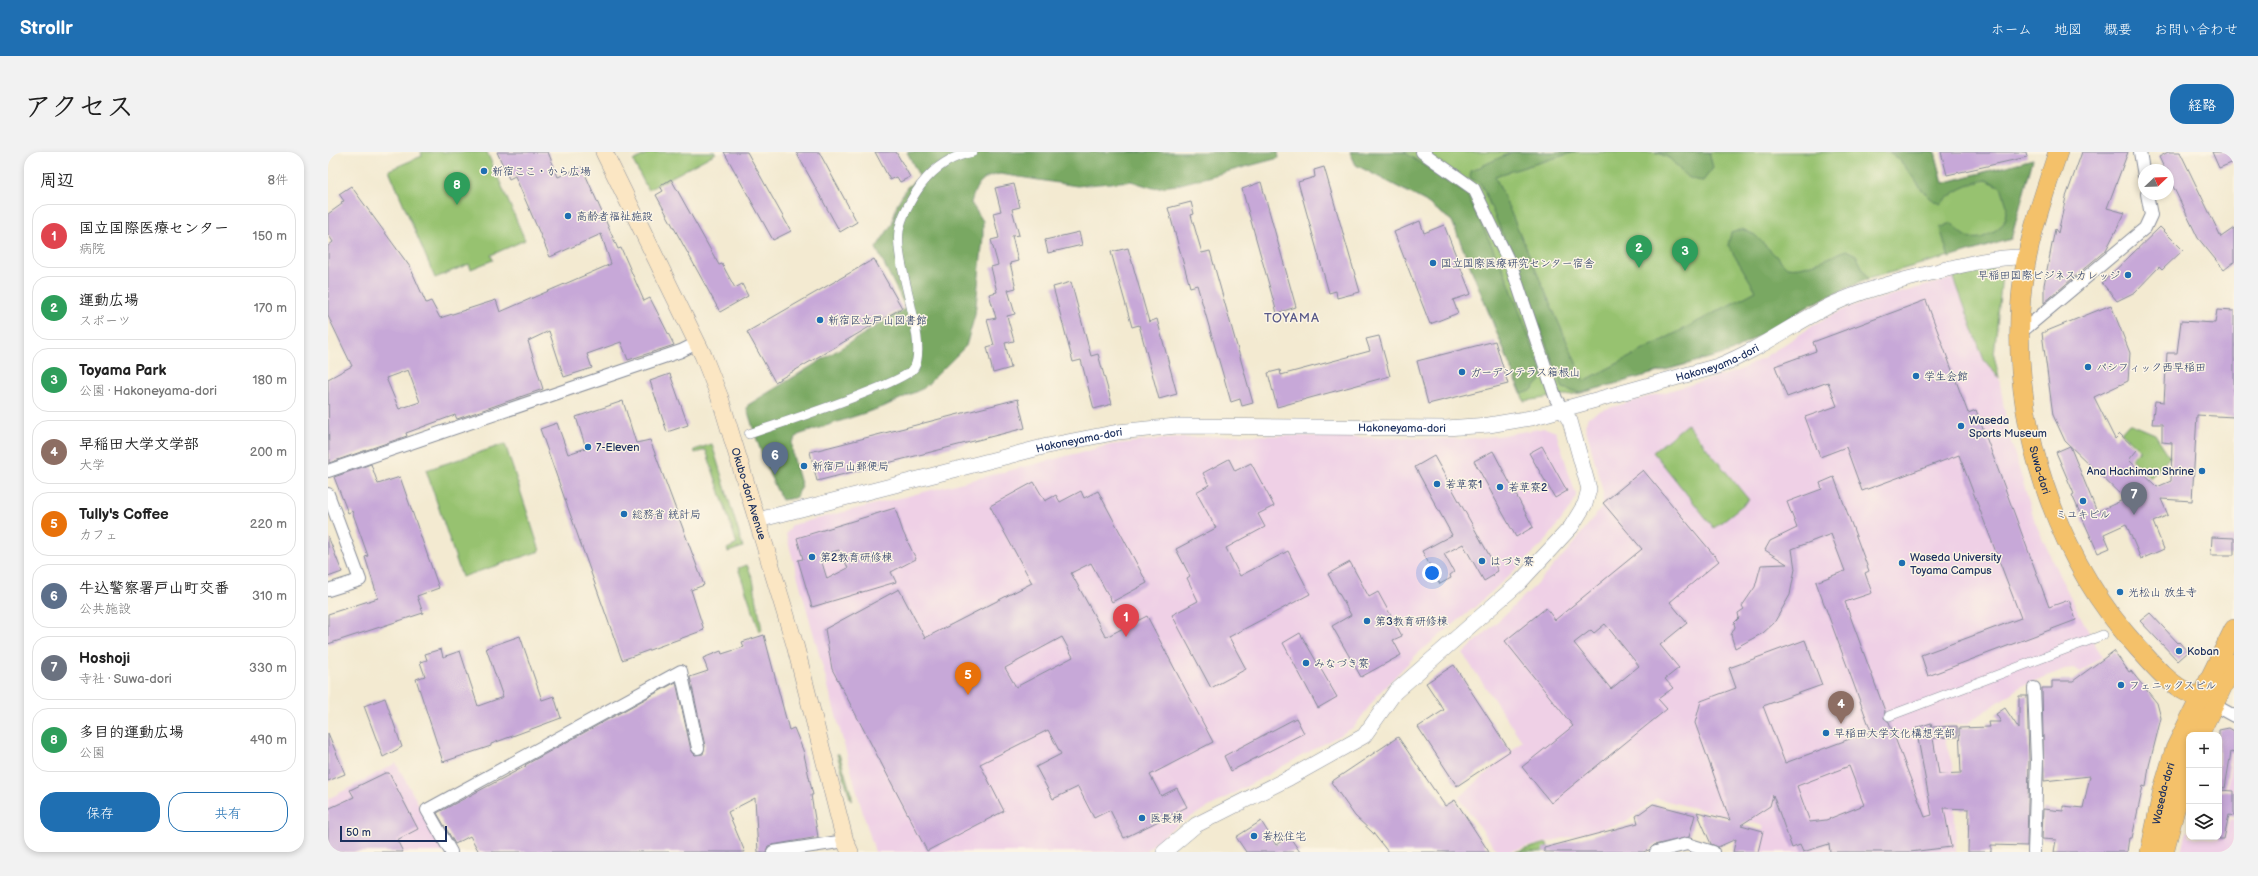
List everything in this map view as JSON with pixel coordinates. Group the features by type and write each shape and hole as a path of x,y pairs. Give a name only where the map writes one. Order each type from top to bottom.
{"main road":[{"name":"Okubo-dori Avenue","path":"604,152 697,343 720,398 795,646 846,848"},
{"name":"Suwa-dori","path":"2058,152 2034,228 2027,257 2021,299 2019,334 2022,381 2028,424 2039,466 2072,552 2087,582 2119,627 2164,676 2182,690 2207,702"},
{"name":"Waseda-dori","path":"2201,732 2207,702 2234,629"},
{"name":"Waseda-dori","path":"2150,852 2169,767 2207,702 2234,663"},
{"name":"Waseda-dori","path":"2164,852 2186,768"}],"street":[{"path":"749,434 847,401 900,378 914,370 918,356 917,339 899,248 899,232 912,197 930,173 952,155 973,152"},
{"path":"1164,852 1196,825 1289,778 1364,736 1395,692 1520,582 1571,527 1585,504 1589,489 1570,421 1556,399 1512,268 1474,189 1422,152"},
{"path":"2140,152 2142,164"},
{"path":"2019,334 2145,228 2151,214 2148,200"},
{"name":"Hakoneyama-dori","path":"758,520 1047,446 1118,432 1184,426 1446,428 1511,422 1563,410 1718,366 1743,356 1828,306 1868,290 1977,263 2007,257 2027,257"},
{"path":"328,471 681,351 697,343"},
{"path":"328,494 360,580 328,590"},
{"path":"1889,716 2103,635"},
{"path":"451,852 427,810 681,670 698,748"},
{"path":"2034,688 2037,760 2034,852"},
{"path":"2207,702 2234,716"},
{"path":"1656,852 1686,844 1713,852"},
{"path":"773,852 846,848"}],"shaded area":[{"name":"Waseda University Toyama Campus","path":"1954,278 1984,360 1999,378 2008,432 2035,522 2060,577 2102,657 2081,672 2073,668 2065,669 2020,687 1967,724 1941,725 1953,768 1956,852 1761,852 1764,826 1656,798 1625,823 1506,852 1498,852 1459,798 1522,741 1463,654 1536,585 1570,548 1602,507 1603,492 1585,425 1588,417 1602,410 1738,371 1763,358 1822,320 1852,306"},
{"path":"1545,428 1556,432 1576,495 1573,504 1545,542 1476,606 1416,655 1379,693 1354,727 1178,824 1144,852 875,852 786,534 792,525 1110,445 1150,440 1239,435 1461,439 1497,436"},
{"path":"2232,755 2234,755 2234,790 2227,788"},
{"path":"396,763 445,852 328,852 328,799"},
{"path":"2230,818 2234,819 2234,852 2181,852 2186,831 2186,840 2225,839"}],"green space":[{"path":"421,152 487,152 525,240 491,255 493,260 471,269 469,264 435,278 389,170 422,156"},
{"path":"650,152 716,153 648,190 633,161"},
{"path":"907,152 1278,152 1279,158 1177,185 1153,188 1131,181 1077,186 1000,174 993,175 983,180 977,187 971,203 983,221 983,237 975,315 966,346 924,388 883,407 798,435 792,443 793,456 802,487 795,498 782,500 762,455 747,409 748,405 906,308 876,248 892,224 897,204 907,187 920,178"},
{"path":"1350,152 1935,152 1943,183 2033,159 2011,239 1860,281 1812,304 1731,352 1581,393 1524,401 1452,221 1425,201 1356,165"},
{"path":"1350,152 1404,152 1467,195 1505,273 1544,377 1531,391 1522,394 1452,221 1425,201 1356,165"},
{"path":"1512,152 1575,152 1495,176 1584,381 1756,291 1728,245 1731,233 1742,229 1755,235 1787,267 1801,267 1809,265 1846,250 1856,255 1868,279 1812,304 1731,352 1581,393 1563,388 1515,263 1481,184 1470,178 1471,171"},
{"path":"1655,152 1709,152 1713,168 1703,181 1696,180 1684,174 1670,159"},
{"path":"1889,152 1935,152 1943,183 2033,159 2011,239 1949,258 1940,228 1951,223 1963,234 1969,237 1980,238 1990,234 2004,223 2007,206 2001,187 1986,180 1962,189 1951,195 1941,204 1926,194 1903,164"},
{"path":"1993,268 2002,275 1994,355 1999,378 1984,360 1954,278"},
{"path":"2129,423 2155,434 2170,457 2150,478 2131,459 2140,450 2121,432"},
{"path":"1687,424 1749,500 1714,528 1653,452"},
{"path":"505,444 540,551 462,577 426,470"},
{"path":"712,444 743,547 728,552 727,549 737,544 706,450 695,453 694,450"},
{"path":"747,565 753,579 762,630 760,632 738,568"},
{"path":"837,754 839,754 852,797 851,801"},
{"path":"1547,843 1549,852 1515,852"}],"building":[{"path":"497,152 548,152 558,177 582,167 618,249 621,248 644,301 650,298 674,345 628,360 621,342 587,354 592,368 564,377 549,331 528,341 543,389 457,419 455,415 406,433 407,436 329,463 328,379 352,366 328,316 328,246 333,242 328,234 328,214 344,201 339,194 351,186 410,267 426,303 431,301 440,318 496,300 500,312 611,264 601,234 550,257 515,176 509,179","holes":["408,370 420,402 399,409 386,378"]},
{"path":"724,152 747,152 791,231 773,240"},
{"path":"796,152 819,152 857,222 840,232"},
{"path":"875,152 896,152 910,177 900,182 897,177 890,180"},
{"path":"1941,152 2026,152 2027,157 1947,175"},
{"path":"2082,152 2128,152 2107,208 2125,213 2106,250 2044,303 2044,285 2055,229 2058,233 2066,197"},
{"path":"2168,152 2180,152 2221,237 2234,228 2234,262 2224,270 2198,238 2174,188 2174,164 2162,164 2159,157"},
{"path":"2212,152 2234,152 2234,162 2219,168"},
{"path":"1324,167 1360,292 1337,298 1336,291 1329,293 1298,182 1315,177 1314,170"},
{"path":"671,179 719,265 722,264 735,288 742,284 748,296 720,312 656,195 663,191 660,186"},
{"path":"1261,182 1296,307 1277,313 1242,189"},
{"path":"1014,184 1020,207 1012,209 1019,235 1012,236 1018,261 1010,263 1016,288 1008,290 1015,314 1007,316 1014,341 1005,343 1011,368 993,373 987,347 994,345 987,320 996,318 989,294 997,292 991,267 998,265 991,240 999,238 993,213 1001,211 995,188"},
{"path":"1191,202 1194,214 1191,215 1202,253 1210,251 1253,403 1242,406 1240,399 1231,402 1197,285 1190,287 1168,208"},
{"name":"国立国際医療研究センター宿舎","path":"1420,221 1424,233 1444,225 1471,294 1453,300 1458,313 1430,324 1394,232"},
{"path":"2160,227 2183,250 2162,270 2159,267 2135,292 2117,301 2102,283"},
{"path":"1079,232 1082,245 1048,253 1045,240"},
{"path":"1128,248 1149,322 1157,319 1177,394 1159,399 1139,325 1132,327 1111,252"},
{"path":"874,259 902,308 775,382 747,332"},
{"path":"1071,282 1091,356 1098,354 1112,404 1094,409 1081,360 1073,362 1053,287"},
{"path":"1926,300 1968,413 1976,410 2049,607 2069,600 2076,620 1928,676 1921,655 2021,618 1959,455 1862,491 1846,447 1820,457 1805,417 1837,406 1828,382 1787,397 1775,366 1816,351 1813,342"},
{"path":"2111,305 2130,353 2128,381 2094,397 2115,439 2120,434 2137,450 2129,460 2157,487 2171,481 2172,443 2162,442 2162,424 2152,424 2155,401 2164,402 2167,353 2177,353 2181,321 2215,323 2217,310 2234,311 2234,417 2197,415 2192,501 2161,499 2168,515 2153,522 2164,549 2141,559 2126,524 2104,534 2110,548 2098,553 2072,495 2074,494 2056,452 2070,446 2097,512 2125,499 2065,441 2053,415 2042,333"},
{"path":"1379,336 1390,376 1277,407 1268,373 1280,370 1281,375 1370,351 1366,339"},
{"name":"ガーデンテラス箱根山","path":"1495,341 1508,384 1428,404 1417,361"},
{"path":"670,374 688,425 667,432 650,381"},
{"path":"1018,399 1025,428 817,481 810,452"},
{"name":"総務省 統計局","path":"623,401 636,443 650,440 704,585 691,590 704,630 622,660 540,429 557,423 568,454 586,448 576,417"},
{"path":"1542,446 1567,491 1555,498 1529,453"},
{"name":"若草寮2","path":"1493,451 1533,527 1516,537 1474,461"},
{"path":"1434,456 1498,571 1484,581 1463,544 1444,554 1454,572 1450,575 1451,578 1440,584 1422,551 1452,535 1415,467"},
{"path":"1229,459 1235,471 1251,463 1274,506 1258,514 1265,527 1226,548 1240,576 1288,551 1310,594 1229,637 1246,669 1211,688 1172,615 1198,601 1187,578 1190,576 1176,549 1216,528 1196,492 1209,485 1203,473"},
{"path":"371,464 378,484 400,477 439,588 417,596 423,613 328,644 328,614 378,598 365,557 368,556 352,511 348,513 334,477"},
{"path":"1643,470 1719,561 1670,602 1687,623 1660,645 1679,668 1665,679 1673,688 1658,699 1667,709 1551,803 1522,767 1573,726 1505,641 1546,608 1555,620 1642,549 1603,503","holes":["1605,624 1639,666 1611,689 1574,643 1591,630 1594,633"]},
{"path":"1834,477 1869,571 1865,573 1872,593 1845,602 1885,711 1884,718 1889,722 1925,817 1932,815 1916,728 1931,723 1932,727 1957,726 1957,737 1933,738 1939,774 1961,773 1959,728 1989,727 1988,722 2001,722 1996,714 2005,708 2019,729 2019,696 2027,696 2029,760 2027,846 1991,845 1991,852 1968,852 1969,809 1944,808 1951,847 1910,852 1830,852 1829,844 1803,852 1800,845 1792,848 1773,795 1770,806 1741,825 1763,831 1758,852 1733,852 1736,839 1718,847 1711,844 1697,812 1730,820 1695,723 1701,701 1736,688 1729,668 1805,640 1822,685 1763,706 1785,763 1871,731 1816,582 1845,571 1831,534 1792,549 1795,569 1790,595 1774,623 1763,633 1735,648 1731,635 1735,627 1734,623 1739,618 1738,613 1744,609 1742,606 1755,587 1761,565 1787,564 1765,550 1770,541 1797,528 1787,502 1822,489 1820,483","holes":["1849,766 1864,805 1826,820 1810,822 1797,786"]},
{"path":"1034,482 1045,501 1056,495 1060,502 1081,491 1084,498 1098,491 1147,583 1112,602 1091,563 1071,573 1106,637 1147,616 1213,742 1150,775 1161,796 1177,788 1187,807 1124,838 1110,810 1094,818 1078,787 1053,799 1036,767 1061,754 1048,730 980,764 1004,811 927,851 832,669 825,629 899,589 925,638 1032,583 990,506","holes":["1062,637 1073,657 1016,687 1005,668"]},
{"path":"895,508 903,532 916,559 891,572 896,582 812,607 798,560 803,559 797,538","holes":["839,550 848,568 827,579 820,556"]},
{"path":"328,536 342,572 328,577"},
{"path":"2212,537 2234,538 2234,555 2211,555"},
{"name":"第3教育研修棟","path":"1350,562 1369,597 1378,592 1402,636 1393,640 1401,655 1361,677 1332,626 1351,615 1328,574"},
{"path":"2150,613 2188,652 2178,661 2140,621"},
{"name":"みなづき寮","path":"1300,633 1337,697 1318,708 1283,643"},
{"path":"764,635 789,730 794,728 803,750 813,795 811,795 818,837 768,846 766,852 758,852 755,798 728,812 745,852 479,852 470,836 455,844 437,813 526,766 525,765 676,682 691,750 695,755 703,754 705,746 690,677 708,671 703,658 721,651 722,654 744,647 742,642"},
{"path":"520,636 542,700 554,696 561,718 491,744 491,746 443,762 416,679 425,676 420,662 427,660 425,654 441,649 443,657 460,651 478,706 503,697 486,648"},
{"path":"2114,651 2129,672 2131,671 2157,703 2161,718 2149,766 2146,787 2143,786 2132,838 2129,838 2127,852 2054,852 2056,840 2042,839 2043,809 2063,811 2063,806 2083,808 2090,776 2044,781 2042,688 2052,688 2052,681 2073,681"},
{"path":"1454,665 1510,751 1457,786 1418,727 1444,710 1426,683"},
{"path":"385,698 402,747 383,757 364,706"},
{"path":"1296,718 1304,733 1231,771 1224,756"},
{"path":"2229,728 2234,731 2234,753 2231,752 2225,788 2222,788 2222,732 2219,732 2219,730"},
{"path":"328,733 345,774 328,781"},
{"path":"1398,737 1445,806 1455,800 1489,852 1388,852 1373,833 1355,816 1331,782"},
{"path":"385,773 389,773 418,829 397,840 403,852 328,852 328,809 354,797 350,790"},
{"path":"2222,790 2234,791 2234,816 2229,815 2224,839 2222,839"},
{"path":"1653,804 1695,815 1689,837 1654,845 1649,850 1643,852 1544,852 1544,848 1638,823 1636,816"},
{"name":"若松住宅","path":"1261,821 1276,845 1289,836 1300,852 1246,852 1236,837"}],"place":[{"name":"新宿ここ・から広場","path":"484,171"},
{"name":"多目的運動広場","path":"457,205"},
{"name":"高齢者福祉施設","path":"568,216"},
{"name":"国立国際医療研究センター宿舎","path":"1433,263"},
{"name":"運動広場","path":"1639,268"},
{"name":"Toyama Park","path":"1685,271"},
{"name":"早稲田国際ビジネスカレッジ","path":"2128,275"},
{"name":"新宿区立戸山図書館","path":"820,320"},
{"name":"パシフィック西早稲田","path":"2088,367"},
{"name":"ガーデンテラス箱根山","path":"1462,372"},
{"name":"学生会館","path":"1916,376"},
{"name":"Waseda Sports Museum","path":"1961,426"},
{"name":"7-Eleven","path":"588,447"},
{"name":"新宿戸山郵便局","path":"804,466"},
{"name":"Ana Hachiman Shrine","path":"2202,471"},
{"name":"牛込警察署戸山町交番","path":"775,475"},
{"name":"若草寮1","path":"1437,484"},
{"name":"若草寮2","path":"1500,487"},
{"name":"ミユキビル","path":"2083,501"},
{"name":"総務省 統計局","path":"624,514"},
{"name":"Hoshoji","path":"2134,515"},
{"name":"第2教育研修棟","path":"812,557"},
{"name":"はづき寮","path":"1482,561"},
{"name":"Waseda University Toyama Campus","path":"1902,563"},
{"name":"光松山 放生寺","path":"2120,592"},
{"name":"第3教育研修棟","path":"1367,621"},
{"name":"国立国際医療センター","path":"1126,637"},
{"name":"Koban","path":"2179,651"},
{"name":"みなづき寮","path":"1306,663"},
{"name":"フェニックスビル","path":"2121,685"},
{"name":"Tully's Coffee","path":"968,695"},
{"name":"早稲田大学文学部","path":"1841,724"},
{"name":"早稲田大学文化構想学部","path":"1826,733"},
{"name":"医長棟","path":"1142,818"},
{"name":"若松住宅","path":"1254,836"}],"district":[{"name":"TOYAMA","path":"1292,318"}]}
